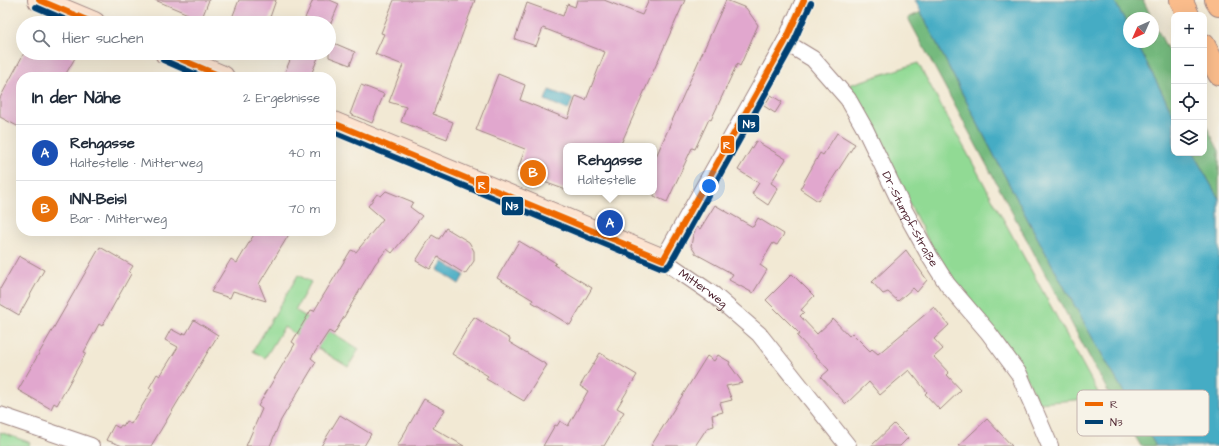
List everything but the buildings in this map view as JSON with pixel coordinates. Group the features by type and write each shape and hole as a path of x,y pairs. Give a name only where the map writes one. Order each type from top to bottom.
{"highway":[{"path":"1181,0 1187,12"},
{"path":"1216,0 1219,5"},
{"path":"1206,48 1219,74"}],"street":[{"path":"39,0 77,16"},
{"path":"663,260 784,42 804,0"},
{"name":"Dr.-Stumpf-Straße","path":"784,42 813,59 848,99 922,244 947,284 988,332 1019,374 1050,446"},
{"path":"183,60 211,72"},
{"name":"Mitterweg","path":"336,124 663,260 714,295 754,329 781,360 848,446"},
{"path":"0,415 92,446"}],"green space":[{"path":"1114,0 1143,0 1149,12 1123,12 1123,17"},
{"path":"921,12 1034,231 1122,390 1107,390 908,18"},
{"path":"1159,33 1171,56 1171,110 1139,48 1159,48"},
{"path":"918,63 1097,390 1077,390 1077,400 1038,403 1023,369 935,254 849,85"},
{"path":"1207,127 1219,151 1219,199 1195,156 1207,156"},
{"path":"298,275 311,282 295,310 359,349 348,367 284,327 265,358 253,351"},
{"path":"0,432 31,443 29,446 0,446"},
{"path":"1135,436 1150,436 1156,446 1141,446"}],"water":[{"path":"915,0 1114,0 1123,17 1123,48 1139,48 1171,110 1171,156 1195,156 1219,199 1219,446 1156,446 1150,436 1209,436 1209,390 1122,390 1001,170"},
{"path":"549,90 573,99 568,110 545,100"},
{"path":"443,262 464,275 459,284 438,270"}],"transit line":[{"name":"R","path":"39,0 77,16"},
{"name":"R","path":"336,124 663,260 785,42 804,0"},
{"name":"N3","path":"336,133 665,268 670,264 792,46 811,3"},
{"name":"N3","path":"36,7 57,16"},
{"name":"N3","path":"163,60 191,72"},
{"name":"R","path":"183,60 211,72"}],"place":[{"name":"INN-Beisl","path":"533,173"},
{"name":"Rehgasse","path":"610,223"}]}
